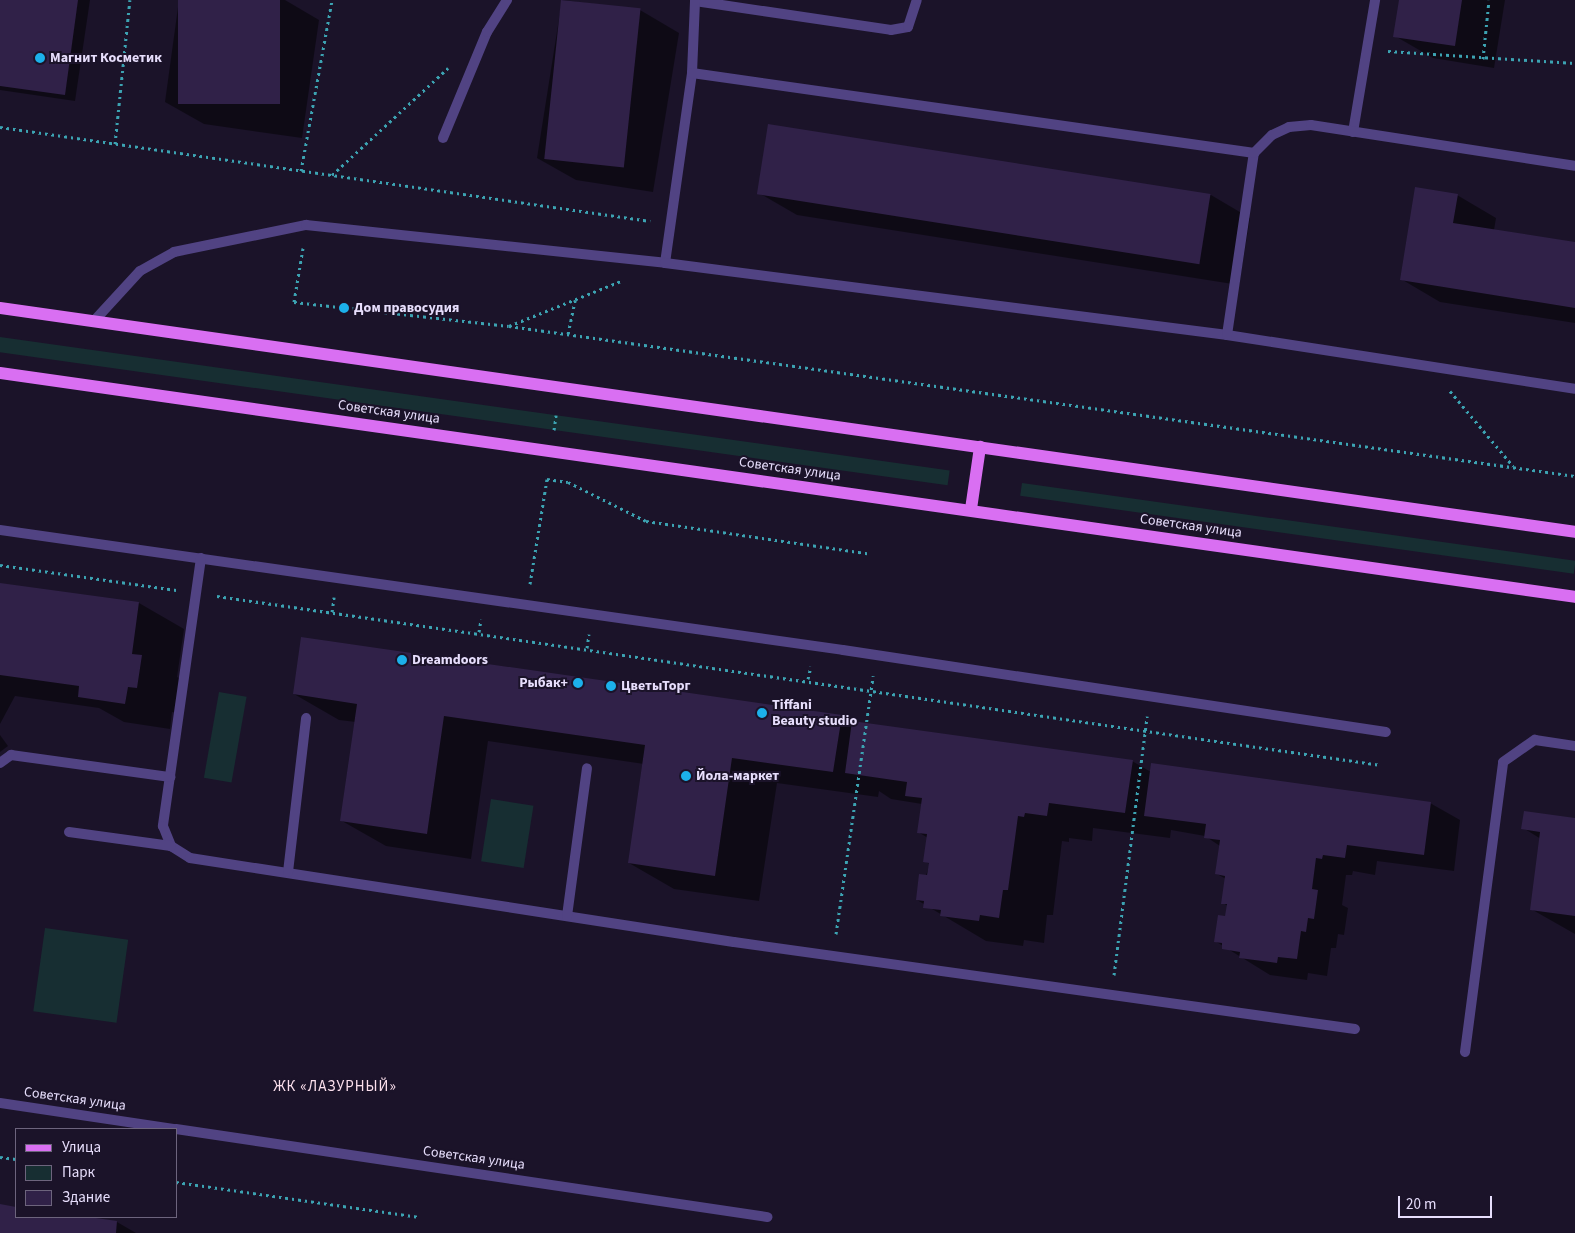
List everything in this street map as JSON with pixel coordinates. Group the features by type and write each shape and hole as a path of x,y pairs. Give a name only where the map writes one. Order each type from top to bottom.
{"main road":[{"path":"0,308 1575,532"},
{"name":"Советская улица","path":"0,373 971,509 1575,597"},
{"path":"971,509 980,447"}],"lane":[{"path":"443,138 487,32 507,0"},
{"path":"666,263 692,73 695,0 891,30 908,27 917,0"},
{"path":"1353,132 1375,0"},
{"path":"692,73 1254,153"},
{"path":"1227,335 1254,153 1272,135 1289,126 1311,126 1575,166"},
{"path":"94,321 140,271 174,252 306,225 666,263 1227,335 1575,389"},
{"path":"0,530 527,605 1386,732"},
{"path":"171,846 163,826 201,558"},
{"path":"288,872 306,718"},
{"path":"1465,1052 1504,762 1535,740 1575,746"},
{"path":"0,763 11,755 170,777"},
{"path":"567,916 587,768"},
{"path":"69,832 171,846 190,858 567,916 832,956 1355,1029"},
{"name":"Советская улица","path":"0,1103 169,1128"},
{"name":"Советская улица","path":"178,1129 767,1217"}],"path":[{"path":"115,144 130,0"},
{"path":"301,171 332,0"},
{"path":"1483,60 1489,0"},
{"path":"1367,49 1483,60 1575,63"},
{"path":"332,175 452,65"},
{"path":"0,127 671,224"},
{"path":"306,225 294,302 568,334 1575,476"},
{"path":"509,326 629,277"},
{"path":"568,334 575,300"},
{"path":"1429,367 1514,467"},
{"path":"554,430 556,415"},
{"path":"527,605 547,479 568,482 646,521 871,554"},
{"path":"0,565 872,689 1381,765"},
{"path":"832,956 876,656"},
{"path":"1112,996 1149,698"},
{"path":"0,1157 15,1159"},
{"path":"178,1182 419,1217"}],"green space":[{"path":"0,337 950,470 948,485 0,352"},
{"path":"1022,483 1575,561 1574,574 1020,496"},
{"path":"219,692 247,697 231,783 204,778"},
{"path":"491,799 533,806 524,868 481,861"},
{"path":"45,928 128,940 116,1023 33,1011"}],"building":[{"path":"0,0 78,0 65,95 0,86"},
{"path":"178,0 280,0 280,104 178,104"},
{"path":"561,0 641,8 624,167 544,159"},
{"path":"1399,0 1462,0 1455,46 1393,37"},
{"path":"768,124 1210,194 1199,264 757,194"},
{"path":"1415,187 1458,194 1453,223 1575,242 1575,308 1400,280"},
{"path":"0,583 139,602 132,654 142,655 137,688 128,687 125,704 78,697 79,686 0,675"},
{"path":"301,637 842,715 833,772 732,758 715,876 628,863 645,745 444,716 427,834 340,821 357,704 293,694"},
{"path":"852,721 1133,760 1125,813 1049,803 1047,816 1025,813 1024,817 1018,816 1008,890 1003,890 999,918 980,915 979,921 940,916 941,910 923,908 924,901 916,900 919,874 927,875 929,863 923,862 927,834 917,833 922,798 905,796 907,782 845,773"},
{"path":"1151,763 1431,802 1424,855 1347,845 1345,858 1323,855 1322,859 1316,858 1312,889 1318,890 1314,919 1308,918 1306,932 1301,931 1297,959 1278,957 1277,963 1239,958 1240,952 1222,949 1222,943 1214,942 1218,915 1225,916 1227,904 1221,904 1225,876 1215,874 1220,840 1204,838 1206,824 1144,816"},
{"path":"1524,811 1575,818 1575,916 1530,910 1540,832 1521,829"},
{"path":"0,1204 15,1207 15,1218 96,1218 117,1221 116,1233 0,1233"}],"place":[{"name":"Магнит Косметик","path":"40,58"},
{"name":"Дом правосудия","path":"344,308"},
{"name":"Dreamdoors","path":"402,660"},
{"name":"Рыбак+","path":"578,683"},
{"name":"ЦветыТорг","path":"611,686"},
{"name":"Tiffani Beauty studio","path":"762,713"},
{"name":"Йола-маркет","path":"686,776"}],"district":[{"name":"ЖК «ЛАЗУРНЫЙ»","path":"335,1087"}]}
